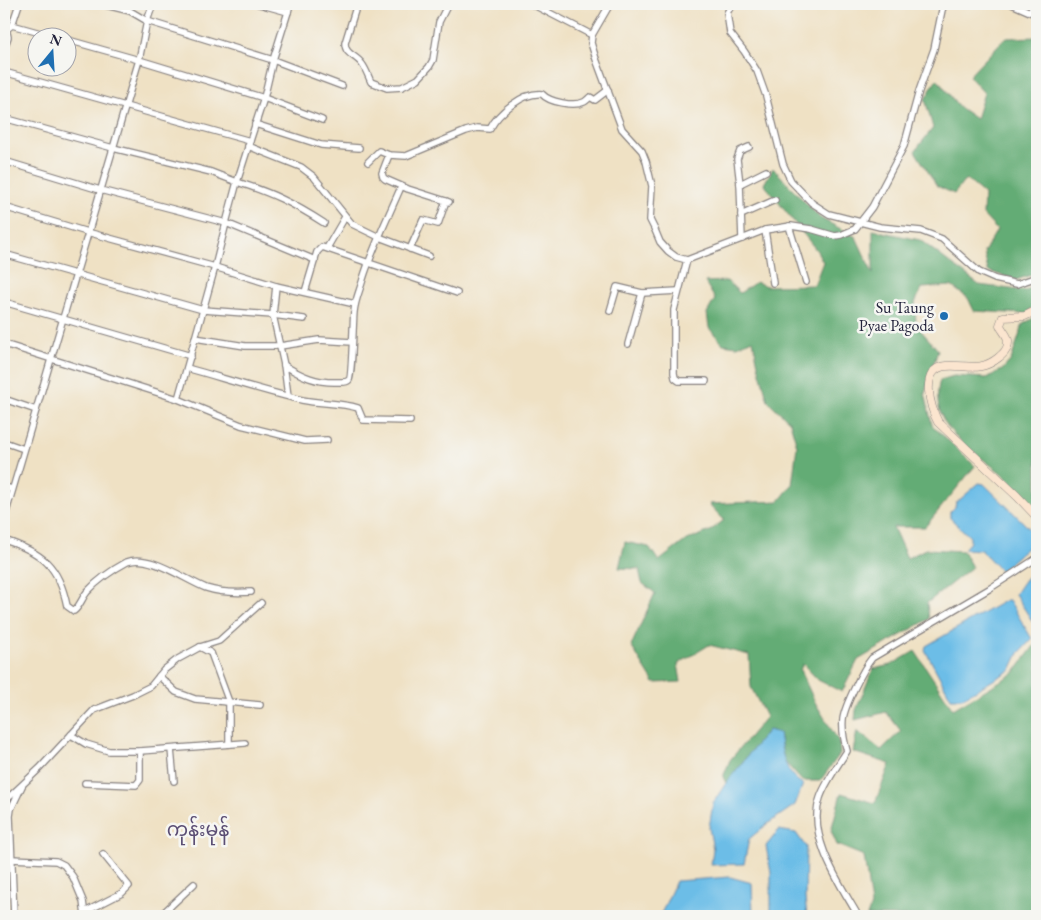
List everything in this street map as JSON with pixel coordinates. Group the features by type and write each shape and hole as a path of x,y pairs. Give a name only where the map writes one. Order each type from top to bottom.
{"main road":[{"path":"1037,310 1026,316 1003,318 1000,325 1007,336 1008,342 1004,353 993,362 972,368 945,366 939,368 933,372 929,391 932,411 938,422 1037,516"}],"street":[{"path":"4,49 8,38 8,27 19,4"},
{"path":"102,4 130,11 147,21 273,60 342,86"},
{"path":"4,519 125,107 153,4"},
{"path":"259,4 288,12"},
{"path":"178,399 237,182 264,98 290,4"},
{"path":"357,4 345,48 361,62 371,82 387,88 402,87 418,79 430,67 433,60 439,22 448,4"},
{"path":"532,4 592,35"},
{"path":"544,10 547,4"},
{"path":"610,4 592,35 591,44 593,51 622,128 642,151 646,161 652,186 650,220 660,242 668,251 676,257 687,260 765,230 789,226 811,229 835,236 854,229 872,207 904,146 919,91 934,49 945,4"},
{"path":"732,4 727,13 730,33 757,72 766,96 782,164 791,181 812,203 829,214 880,227 921,231 942,239 979,272 995,279 1017,284 1037,277"},
{"path":"1012,4 1037,14"},
{"path":"1030,11 1035,4"},
{"path":"8,27 28,31"},
{"path":"78,43 264,98 322,120"},
{"path":"4,72 249,143 301,167 314,177 352,224 379,237 429,256"},
{"path":"368,162 379,151 389,155 406,156 466,131 477,128 490,129 495,119 510,107 534,93 542,94 554,102 582,103 590,97 595,100 608,90"},
{"path":"4,118 113,148 211,172 277,195 324,223"},
{"path":"255,124 321,144 360,148"},
{"path":"742,239 737,156 740,151 749,147"},
{"path":"389,155 382,173 383,177 402,187 448,202 438,224 423,220 410,249"},
{"path":"4,161 100,190 226,223 315,260"},
{"path":"740,184 766,171"},
{"path":"284,365 312,380 330,383 346,382 351,377 355,304 368,263 402,187"},
{"path":"741,215 775,200"},
{"path":"4,207 276,286 355,304"},
{"path":"327,248 345,217"},
{"path":"789,226 806,282"},
{"path":"765,230 772,283"},
{"path":"306,292 318,249 322,247 457,292"},
{"path":"4,254 203,310 304,319"},
{"path":"687,260 682,284 678,291 673,327 675,378 679,380 706,381"},
{"path":"276,286 273,315 284,365 288,396"},
{"path":"610,311 617,287 642,293 678,291"},
{"path":"628,344 642,293"},
{"path":"4,302 191,356"},
{"path":"196,338 245,346 280,346 319,340 352,342"},
{"path":"4,344 178,399 241,425 306,441 327,440"},
{"path":"187,368 262,391 304,400 345,404 358,408 363,420 410,421"},
{"path":"4,399 36,410"},
{"path":"4,442 24,449"},
{"path":"4,487 12,489"},
{"path":"4,540 20,545 47,561 60,581 67,606 74,610 88,591 97,583 129,562 139,559 150,562 206,588 226,593 251,592"},
{"path":"855,916 856,912 834,875 822,843 816,817 820,797 847,751 843,735 843,718 863,669 872,658 981,594 1037,558"},
{"path":"4,802 94,710 152,686 159,676 178,659 200,647 219,641 261,603"},
{"path":"200,647 211,653 229,702 229,744"},
{"path":"159,676 176,692 188,697 260,705"},
{"path":"71,735 86,744 108,751 140,751 245,743"},
{"path":"171,749 174,781"},
{"path":"85,783 136,785 140,780 140,751"},
{"path":"14,916 10,816 11,809 23,784"},
{"path":"11,858 56,861 64,866 73,878 85,914 122,893 129,886 103,854"},
{"path":"160,916 194,884"}],"green space":[{"path":"1037,37 1037,273 1016,280 988,271 984,252 997,230 983,215 984,194 966,179 954,194 937,186 915,151 933,128 925,99 937,79 959,107 976,119 984,93 969,76 1005,38"},
{"path":"773,168 820,218 856,237 873,274 873,230 920,240 979,285 1026,291 1037,285 1037,303 1026,314 974,311 968,298 951,286 922,288 915,303 916,325 938,350 925,393 932,425 975,466 925,527 893,527 907,558 926,549 963,551 972,567 927,603 929,619 858,660 842,692 818,680 803,664 800,670 816,704 839,742 840,754 820,781 802,781 784,761 779,733 768,730 726,783 723,777 730,760 766,717 751,687 749,655 709,645 678,664 681,682 654,683 631,646 655,593 642,583 639,569 619,568 625,542 649,547 659,561 685,541 710,531 724,520 709,504 779,501 792,485 797,446 790,422 768,401 753,340 737,346 723,344 709,328 707,313 715,299 705,282 727,281 740,293 756,282 766,286 814,285 823,262 817,251 764,184"},
{"path":"1037,316 1037,511 1005,476 964,445 954,434 945,423 940,410 938,396 940,380 954,376 986,378 1002,370 1011,360 1023,324"},
{"path":"1037,642 1037,916 867,916 871,905 864,856 837,845 831,831 841,793 875,803 890,764 853,752 857,731 881,750 901,731 886,712 855,720 856,710 873,669 891,665 915,651 953,709 1014,673"}],"water":[{"path":"979,483 984,484 1037,536 1037,539 1001,571 981,550 964,549 970,542 970,537 950,518 950,512 956,503"},
{"path":"1037,569 1037,624 1034,624 1015,594 1027,577"},
{"path":"1009,600 1032,639 1019,653 1011,670 962,698 951,698 925,650 926,646"},
{"path":"768,730 779,733 785,762 792,774 803,784 795,805 749,839 744,864 711,865 713,849 709,828 713,803 726,783"},
{"path":"779,830 796,833 806,847 805,898 807,916 771,916 771,873 766,846"},
{"path":"730,877 752,883 753,916 660,916 676,881"}],"place":[{"name":"Su Taung Pyae Pagoda","path":"944,316"}],"district":[{"name":"ကုန်းမုန်","path":"198,829"}]}
